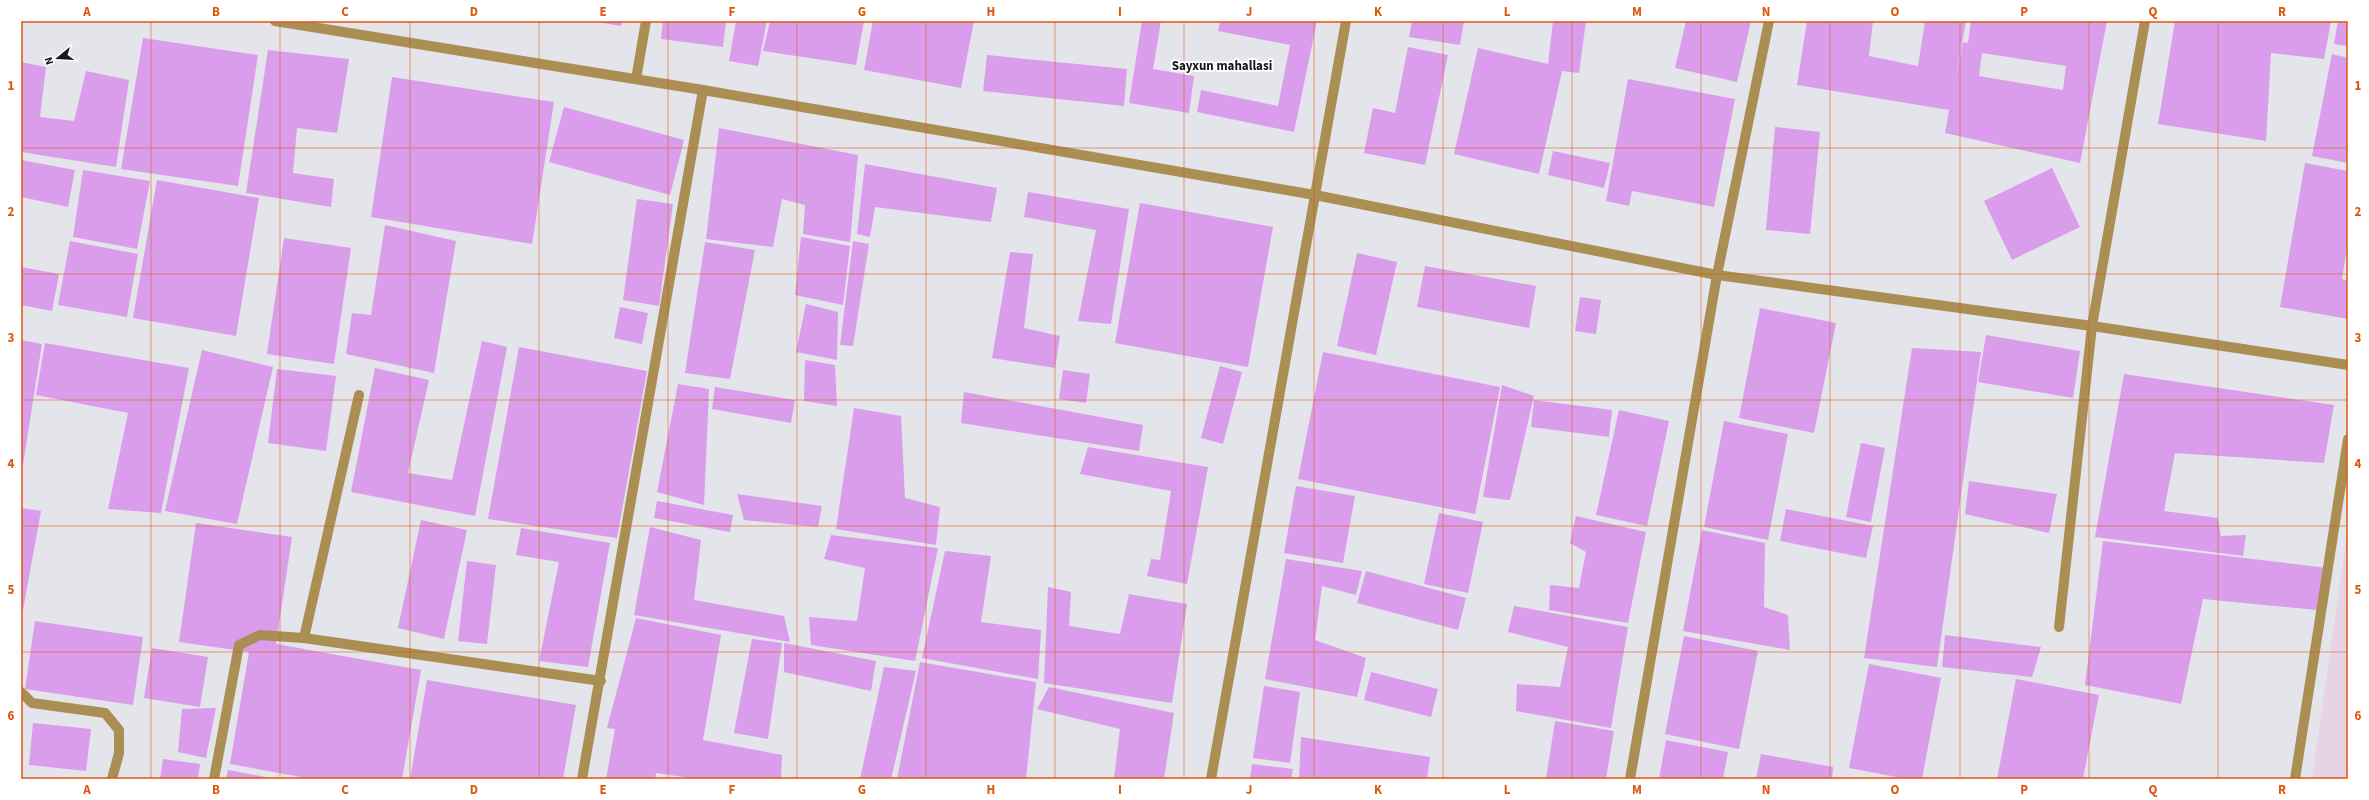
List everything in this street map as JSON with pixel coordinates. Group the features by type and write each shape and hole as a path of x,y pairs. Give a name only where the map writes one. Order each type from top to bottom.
{"street":[{"path":"275,21 703,90 1315,195 1717,275 2092,326 2348,365"},
{"path":"636,79 646,21"},
{"path":"1211,779 1346,21"},
{"path":"1630,779 1717,275 1769,21"},
{"path":"2059,627 2092,326 2145,21"},
{"path":"582,779 601,681 703,90"},
{"path":"304,638 359,396"},
{"path":"2295,779 2348,439"},
{"path":"214,779 238,645 260,635 304,638 601,681"},
{"path":"21,692 32,703 105,713 119,730 119,753 112,779"}],"shaded area":[{"path":"2348,527 2348,779 2312,779"}],"building":[{"path":"592,21 622,21 621,26"},
{"path":"663,21 726,21 723,47 661,39"},
{"path":"736,21 767,21 758,66 729,61"},
{"path":"770,21 864,21 856,65 763,51"},
{"path":"873,21 974,21 961,88 864,70"},
{"path":"1142,21 1161,21 1153,69 1194,76 1189,113 1129,103"},
{"path":"1220,21 1317,21 1294,132 1197,112 1201,90 1278,106 1290,45 1218,31"},
{"path":"1412,21 1464,21 1460,45 1409,37"},
{"path":"1553,21 1586,21 1579,73 1562,71 1539,174 1454,154 1478,48 1548,64"},
{"path":"1686,21 1751,21 1737,82 1675,68"},
{"path":"1807,21 1873,21 1869,56 1918,66 1925,21 1966,21 1955,82 1963,42 1968,43 1971,21 2107,21 2080,163 1945,133 1949,110 1797,85","holes":["1982,53 2066,66 2063,90 1979,76"]},
{"path":"2175,21 2331,21 2324,59 2271,53 2266,141 2158,124"},
{"path":"2338,21 2348,21 2348,46 2334,44"},
{"path":"143,38 258,55 238,186 121,169"},
{"path":"1408,47 1448,55 1425,165 1364,153 1373,108 1395,113"},
{"path":"268,50 349,59 337,133 297,128 293,173 334,179 331,207 246,193"},
{"path":"2332,54 2348,58 2348,163 2312,156"},
{"path":"987,55 1127,69 1124,106 983,91"},
{"path":"21,62 46,67 40,117 74,121 86,71 129,80 116,167 21,152"},
{"path":"392,77 554,102 532,244 371,217"},
{"path":"1628,79 1735,99 1714,207 1632,191 1629,206 1606,201"},
{"path":"564,107 684,140 670,195 549,162"},
{"path":"1775,127 1820,132 1810,234 1766,230"},
{"path":"719,128 858,155 850,242 803,234 805,205 782,199 773,247 706,239"},
{"path":"1553,151 1610,163 1604,188 1548,175"},
{"path":"21,160 75,170 68,207 21,197"},
{"path":"2305,163 2348,171 2348,241 2342,279 2348,281 2348,319 2280,307"},
{"path":"865,164 997,188 991,222 875,207 870,237 857,234"},
{"path":"2052,168 2080,227 2012,260 1984,201"},
{"path":"83,170 150,181 137,249 73,237"},
{"path":"157,180 259,198 236,336 133,318"},
{"path":"1028,192 1129,209 1111,324 1078,321 1096,230 1024,217"},
{"path":"637,199 673,204 659,306 623,300"},
{"path":"1140,203 1273,227 1248,367 1115,343"},
{"path":"385,225 456,241 434,373 346,354 352,313 371,315"},
{"path":"801,237 850,246 843,305 795,295"},
{"path":"284,238 351,248 334,364 267,354"},
{"path":"70,241 138,254 127,317 58,305"},
{"path":"853,241 869,244 853,346 840,345"},
{"path":"705,242 755,250 730,379 685,373"},
{"path":"1010,252 1033,254 1024,328 1060,336 1055,368 992,358"},
{"path":"1357,253 1397,262 1376,355 1337,346"},
{"path":"1425,266 1536,286 1529,328 1417,307"},
{"path":"21,267 59,274 52,311 21,305"},
{"path":"1580,297 1601,300 1596,334 1575,331"},
{"path":"806,304 838,312 837,360 796,352"},
{"path":"620,307 648,313 642,344 614,338"},
{"path":"1760,308 1836,323 1814,433 1739,418"},
{"path":"1986,335 2080,351 2073,398 1978,382"},
{"path":"21,340 42,344 22,471 21,471"},
{"path":"482,341 507,347 475,516 351,492 375,368 429,380 408,473 452,480"},
{"path":"45,343 189,368 161,513 108,509 128,413 36,395"},
{"path":"519,347 647,371 617,538 488,519"},
{"path":"1912,348 1981,352 1937,667 1864,658"},
{"path":"202,350 273,367 237,524 165,511"},
{"path":"1323,352 1500,387 1475,514 1298,479"},
{"path":"805,360 835,365 837,406 804,401"},
{"path":"1220,366 1242,372 1223,444 1201,438"},
{"path":"277,369 336,376 326,451 268,443"},
{"path":"1063,370 1090,374 1086,403 1059,399"},
{"path":"2124,374 2334,405 2324,463 2175,453 2164,511 2218,518 2221,536 2246,535 2243,556 2095,537"},
{"path":"678,384 709,389 704,505 657,492"},
{"path":"1502,385 1534,396 1510,500 1483,497"},
{"path":"715,387 795,400 791,423 712,409"},
{"path":"964,392 1143,425 1139,451 961,423"},
{"path":"1534,400 1612,410 1609,437 1531,427"},
{"path":"854,408 901,416 905,498 940,507 936,545 836,529"},
{"path":"1619,410 1669,421 1647,526 1596,515"},
{"path":"1724,421 1788,434 1768,540 1704,527"},
{"path":"1861,443 1885,448 1871,522 1846,517"},
{"path":"1088,447 1208,467 1187,584 1147,576 1151,559 1160,560 1171,491 1080,474"},
{"path":"1969,481 2057,494 2049,533 1965,514"},
{"path":"1296,486 1355,496 1343,563 1284,553"},
{"path":"737,494 822,506 818,527 744,520"},
{"path":"657,501 733,515 730,532 654,518"},
{"path":"21,508 41,511 23,610 21,610"},
{"path":"1786,509 1873,526 1866,558 1780,541"},
{"path":"1439,513 1483,522 1468,593 1424,584"},
{"path":"1576,516 1646,532 1628,623 1549,610 1550,585 1579,588 1586,552 1570,543"},
{"path":"421,520 467,530 444,639 398,628"},
{"path":"196,523 292,537 276,644 421,670 402,779 312,779 230,764 249,652 179,642"},
{"path":"650,527 701,540 694,600 784,616 790,642 634,615"},
{"path":"521,528 610,543 588,667 539,661 559,562 516,555"},
{"path":"1702,530 1765,543 1764,607 1788,615 1790,650 1683,631"},
{"path":"831,535 938,548 915,661 811,645 809,617 857,621 865,568 824,559"},
{"path":"2103,541 2327,568 2317,610 2203,599 2181,704 2085,685"},
{"path":"945,551 991,556 981,622 1041,630 1038,679 922,658"},
{"path":"1286,559 1362,571 1356,595 1322,586 1315,640 1366,658 1357,697 1265,679"},
{"path":"467,561 496,565 487,644 458,641"},
{"path":"1366,571 1466,598 1458,630 1357,603"},
{"path":"1048,587 1071,592 1069,626 1120,634 1129,594 1187,604 1172,703 1044,683"},
{"path":"1514,606 1628,627 1611,728 1516,711 1517,684 1560,687 1568,647 1508,632"},
{"path":"636,618 721,635 703,740 782,755 781,779 697,779 656,773 655,779 606,779 615,729 607,728"},
{"path":"35,621 143,637 133,705 25,689"},
{"path":"1945,635 2041,647 2032,677 1942,667"},
{"path":"1684,636 1758,651 1739,749 1665,734"},
{"path":"752,639 782,643 768,739 734,733"},
{"path":"784,643 876,661 871,691 784,672"},
{"path":"152,648 208,657 200,707 144,698"},
{"path":"920,662 1036,682 1026,779 897,779"},
{"path":"1869,664 1941,678 1922,779 1907,779 1849,768"},
{"path":"884,667 916,671 891,779 860,779"},
{"path":"1371,672 1438,689 1431,717 1364,700"},
{"path":"2016,679 2099,695 2083,779 1997,779"},
{"path":"427,680 576,705 563,779 410,779"},
{"path":"1264,686 1300,692 1290,763 1253,758"},
{"path":"1049,687 1174,713 1164,779 1114,779 1120,729 1037,709"},
{"path":"216,708 206,758 178,752 182,709"},
{"path":"1555,721 1614,731 1606,779 1546,779"},
{"path":"33,723 91,729 86,771 29,765"},
{"path":"1301,737 1430,757 1427,779 1299,779"},
{"path":"1666,740 1728,752 1723,779 1659,779"},
{"path":"1761,754 1833,767 1832,779 1756,779"},
{"path":"163,759 200,764 198,779 160,779"},
{"path":"1252,764 1293,769 1291,779 1250,779"},
{"path":"228,770 271,778 271,779 226,779"}],"district":[{"name":"Sayxun mahallasi","path":"1222,65"}]}
